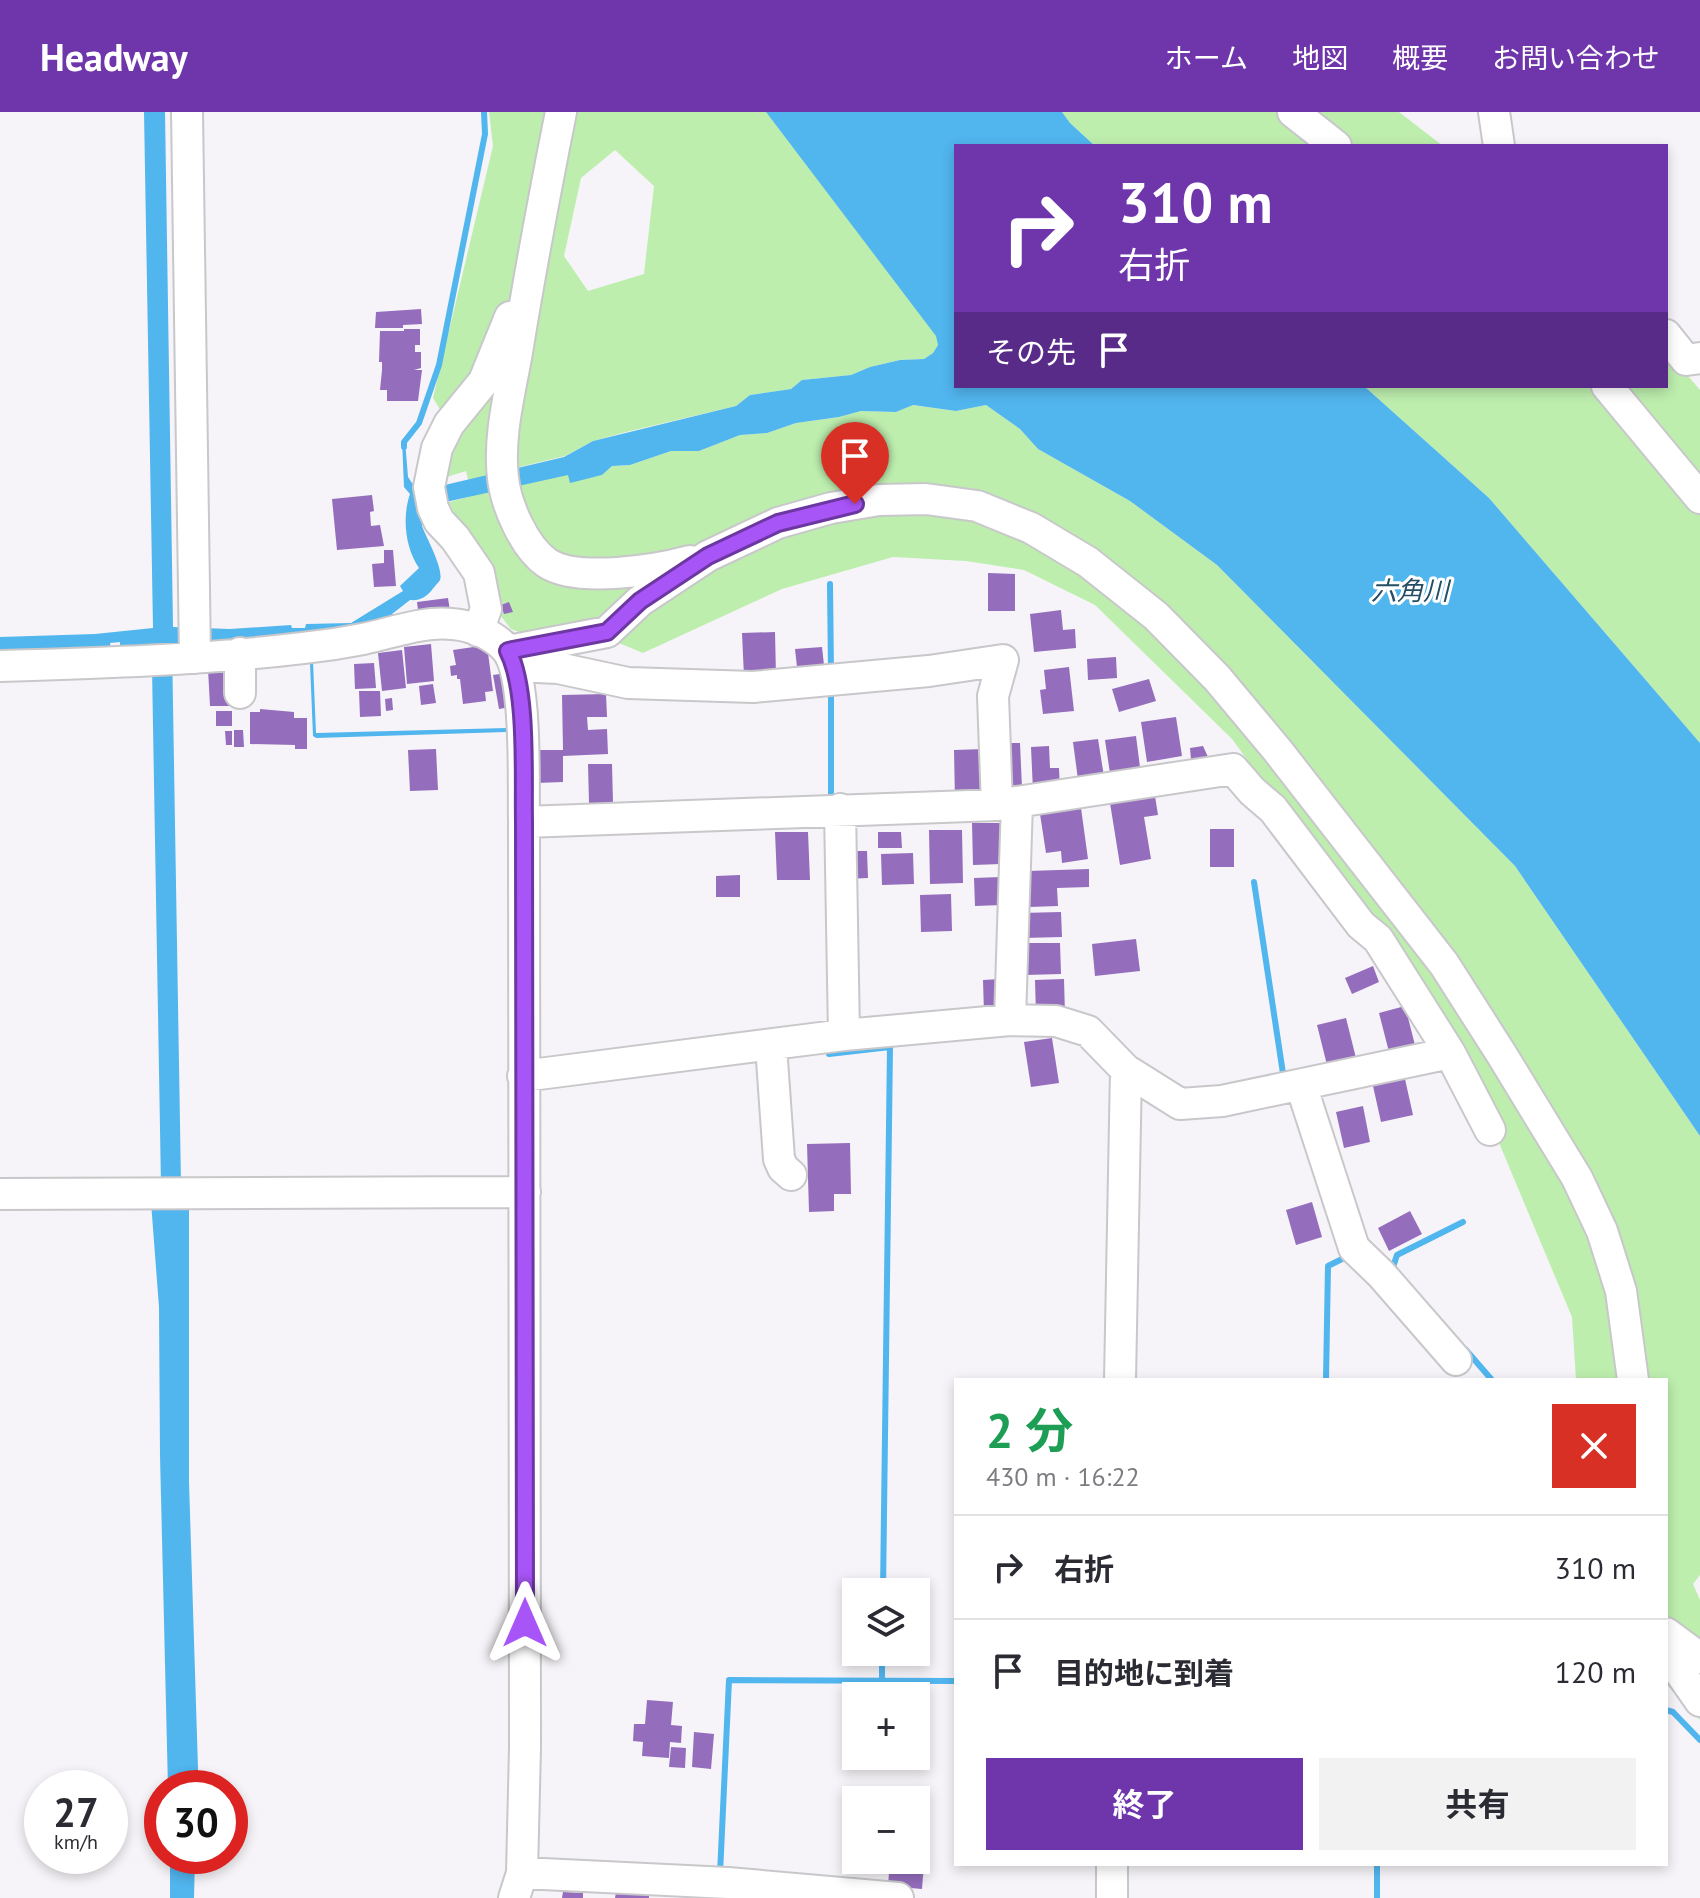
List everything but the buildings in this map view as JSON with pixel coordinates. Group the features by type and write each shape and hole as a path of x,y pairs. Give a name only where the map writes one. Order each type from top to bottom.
{"street":[{"path":"187,112 194,617 190,659"},
{"path":"561,112 502,445 503,479 508,503 523,536 546,562 566,571 609,573 667,568 708,556"},
{"path":"1293,112 1333,144"},
{"path":"1494,112 1499,144"},
{"path":"478,631 486,609 479,573 439,521 431,498 437,448 449,424 484,381 532,264"},
{"path":"1668,338 1686,360 1700,358"},
{"path":"1609,388 1700,498"},
{"path":"512,658 607,632 640,601 708,556 778,523 831,508 879,500 926,499 977,506 1031,528 1088,562 1156,616 1217,678 1444,964 1577,1178 1602,1231 1621,1291 1633,1378"},
{"path":"0,666 190,659 310,647 359,640 418,626 454,623 493,636 512,658 520,697 524,822 525,1747 518,1885 718,1882 898,1898"},
{"path":"240,653 240,693"},
{"path":"512,658 628,683 753,687 1003,660 993,696 1007,804 1010,1020"},
{"path":"524,822 1007,804 1233,769 1273,809 1361,925 1378,939 1450,1053 1490,1130"},
{"path":"834,810 834,1036"},
{"path":"523,1076 834,1036 1010,1020 1056,1021 1088,1031 1126,1078 1180,1104 1222,1101 1450,1053"},
{"path":"771,1046 779,1159 791,1175"},
{"path":"1120,1378 1126,1078"},
{"path":"1289,1086 1354,1248 1456,1360"},
{"path":"0,1194 525,1192"},
{"path":"1668,1634 1700,1658"},
{"path":"1668,1655 1700,1701"},
{"path":"1112,1866 1112,1898"}],"green space":[{"path":"489,112 766,112 937,336 938,345 933,353 924,359 900,360 851,375 802,380 791,389 750,395 736,406 593,441 565,456 495,473 569,475 570,482 602,475 612,466 630,465 671,451 699,451 740,435 767,433 796,423 861,411 896,412 912,405 956,411 986,405 1020,429 1038,449 1130,501 1217,565 1515,866 1700,1136 1700,1575 1693,1584 1700,1600 1700,1720 1668,1686 1668,1378 1576,1378 1572,1317 1461,1052 1232,739 1095,605 1024,570 966,561 893,557 782,589 643,653 585,629 539,640 511,629 500,615 449,502 472,496 466,471 440,479 453,431 433,398 493,146","holes":["615,150 654,186 644,274 588,291 564,256 581,178"]},
{"path":"1062,112 1399,112 1440,144 1093,144"},
{"path":"1668,352 1700,390 1700,743 1489,498 1366,388 1668,388"}],"water":[{"name":"六角川","path":"144,112 165,112 173,627 230,629 291,625 292,628 305,628 306,624 351,623 403,591 400,586 419,568 406,532 410,494 404,487 402,440 405,440 408,477 412,483 418,483 419,491 564,457 593,441 736,406 750,395 791,389 802,380 851,375 900,360 924,359 933,353 938,345 936,336 766,112 1062,112 1093,144 954,144 954,388 1366,388 1489,498 1700,743 1700,1136 1515,866 1217,565 1130,501 1038,449 1020,429 986,405 956,411 913,405 896,412 861,411 796,423 767,433 740,435 699,451 671,451 630,465 612,466 602,475 570,483 568,475 423,507 425,517 422,526 437,561 440,580 427,595 410,600 392,614 394,616 362,630 312,638 316,733 507,728 506,732 316,738 313,736 309,639 306,639 304,632 292,633 292,638 172,644 181,1184 189,1201 189,1482 197,1770 168,1770 159,1307 151,1202 161,1186 152,668 120,648 120,642 110,643 111,649 0,652 0,637 95,634 153,628"},
{"path":"170,1874 195,1874 194,1898 170,1898"}],"waterway":[{"path":"404,447 404,442 419,423 439,365 485,134 484,112"},
{"path":"830,584 831,672"},
{"path":"831,688 831,800"},
{"path":"1254,882 1284,1080"},
{"path":"829,1044 829,1054 890,1047 883,1578"},
{"path":"1395,1269 1397,1255 1463,1222"},
{"path":"1326,1378 1328,1266 1348,1256"},
{"path":"1466,1350 1490,1378"},
{"path":"882,1666 882,1681"},
{"path":"720,1874 729,1680 954,1681"},
{"path":"1668,1711 1700,1740"},
{"path":"1377,1866 1377,1898"}],"route":[{"path":"525,1623 524,822 520,697 516,666 508,651 607,632 640,601 708,556 778,523 855,504"}]}
